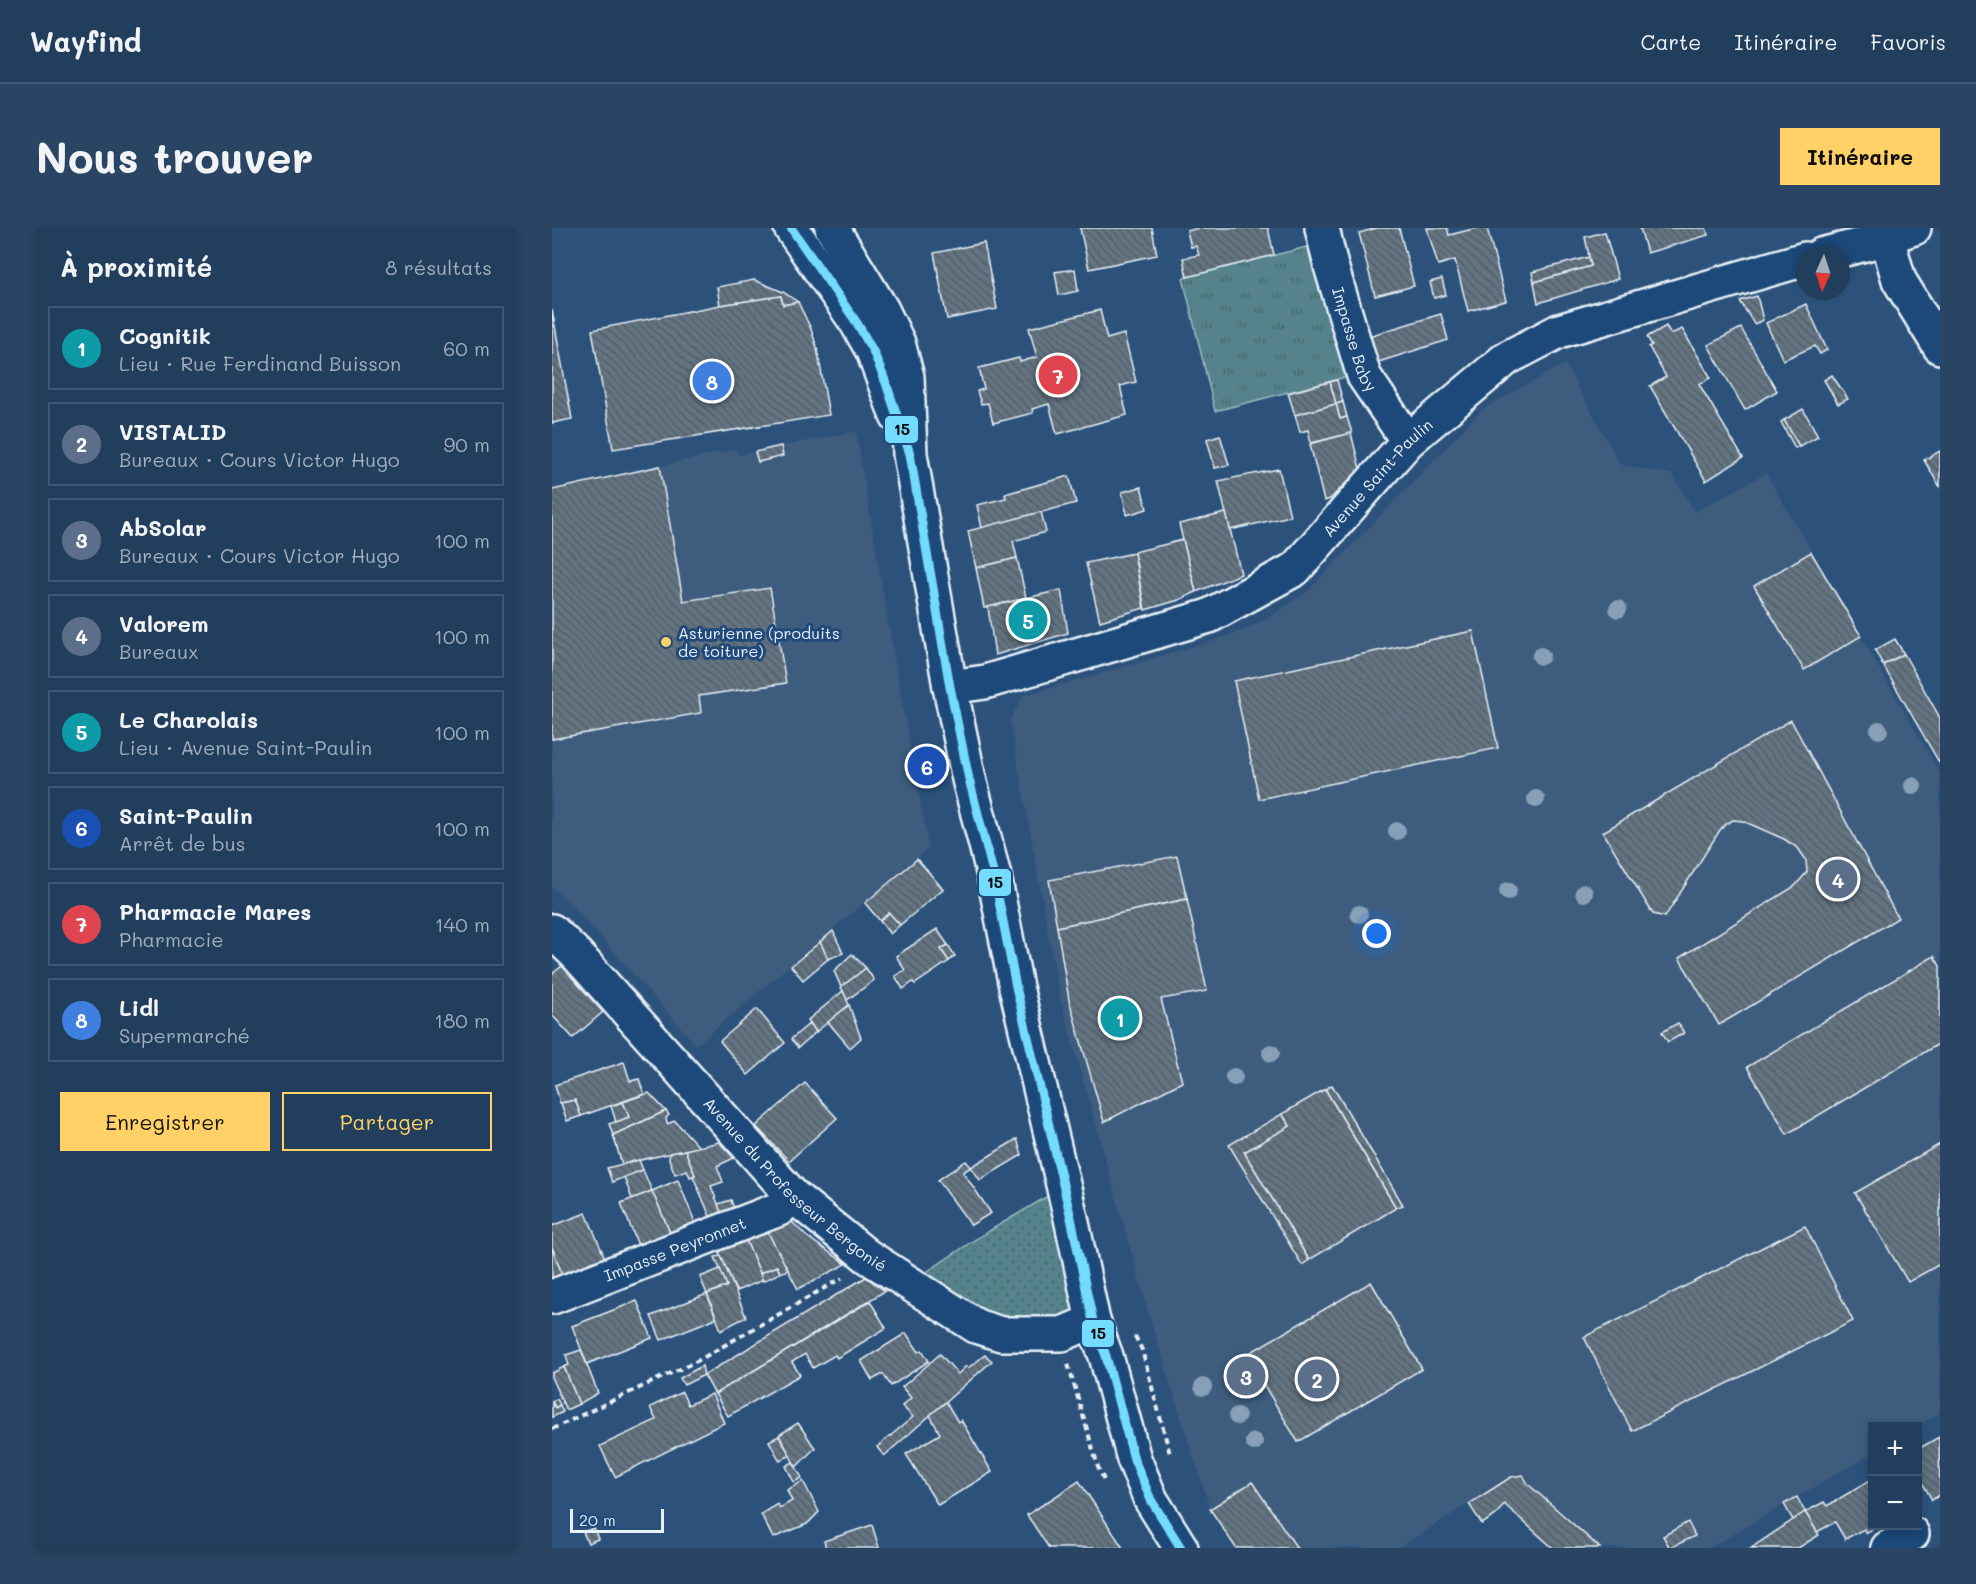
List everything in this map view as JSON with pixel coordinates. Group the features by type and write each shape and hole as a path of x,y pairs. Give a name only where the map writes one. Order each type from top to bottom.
{"street":[{"path":"791,228 857,323 873,351 910,454"},
{"path":"832,228 882,310 898,342 907,377 910,454 950,687 1093,1321 1106,1356 1134,1459 1151,1500 1180,1548"},
{"name":"Impasse Baby","path":"1322,228 1364,376 1408,441"},
{"path":"1849,246 1886,234 1899,280 1940,347"},
{"name":"Avenue Saint-Paulin","path":"950,687 985,682 1209,616 1296,569 1408,441 1507,357 1559,331 1796,262"},
{"name":"Avenue du Professeur Bergonié","path":"552,931 576,954 793,1196 867,1256 976,1326 1000,1334 1062,1334 1093,1321"},
{"name":"Impasse Peyronnet","path":"552,1297 779,1209 793,1196"}],"path":[{"path":"552,1429 699,1360 855,1270 867,1256"}],"shaded area":[{"path":"1565,364 1621,465 1672,474 1695,512 1766,473 1940,773 1940,1413 1922,1423 1868,1422 1868,1455 1710,1548 1600,1548 1528,1484 1523,1475 1511,1477 1399,1548 1236,1548 1210,1509 1151,1322 1060,998 1010,720 1023,696 1216,640 1249,628 1273,615 1308,591 1483,409"},
{"path":"856,431 929,848 696,1045 575,908 552,888 552,490 736,449 739,455"}],"green space":[{"path":"1319,244 1354,375 1215,411 1183,278"},
{"path":"1058,1190 1084,1302 1064,1320 1018,1319 983,1313 960,1302 925,1273 979,1237"}],"building":[{"path":"1080,228 1152,228 1157,255 1089,269"},
{"path":"1199,228 1268,228 1274,255 1187,277 1183,258 1199,255 1196,246 1191,247 1187,231"},
{"path":"1377,228 1399,228 1414,286 1375,296 1359,233"},
{"path":"1427,228 1447,228 1449,235 1477,228 1487,228 1506,301 1468,311 1455,260 1438,265"},
{"path":"1640,228 1706,228 1708,235 1647,253"},
{"path":"1605,232 1618,279 1538,303 1534,282 1591,266 1585,237"},
{"path":"984,243 997,309 947,319 934,253"},
{"path":"1589,257 1591,266 1534,282 1532,272"},
{"path":"1075,269 1078,291 1059,295 1055,272"},
{"path":"1442,279 1446,295 1434,298 1430,282"},
{"path":"754,280 783,292 798,302 783,305 781,296 720,305 717,287"},
{"path":"781,296 783,305 798,302 811,329 817,348 829,415 613,449 592,330 720,305"},
{"path":"1757,296 1763,320 1754,324 1740,301"},
{"path":"1806,304 1827,350 1820,354 1815,346 1783,360 1766,323"},
{"path":"552,310 572,419 552,423"},
{"path":"1100,310 1107,339 1124,334 1136,382 1120,386 1127,415 1057,434 1049,404 1032,409 1033,413 993,423 988,403 981,404 977,391 984,389 979,368 1019,358 1020,362 1037,357 1029,328"},
{"path":"1441,314 1448,340 1369,365 1362,338"},
{"path":"1666,326 1671,334 1682,329 1711,378 1699,384 1743,458 1706,481 1650,386 1666,377 1649,347 1652,345 1647,337"},
{"path":"1741,328 1777,391 1745,410 1708,345"},
{"path":"1832,375 1848,399 1838,404 1824,380"},
{"path":"1337,380 1343,402 1336,404 1330,382"},
{"path":"1330,382 1336,404 1295,415 1288,393"},
{"path":"1343,402 1347,417 1340,419 1336,404"},
{"path":"1336,404 1340,419 1347,417 1352,433 1311,443 1308,430 1300,432 1295,415"},
{"path":"1803,409 1818,436 1799,446 1784,420"},
{"path":"1784,420 1799,446 1795,448 1781,422"},
{"path":"1351,433 1360,469 1330,499 1324,501 1310,444"},
{"path":"1220,435 1229,465 1215,468 1207,439"},
{"path":"781,446 783,456 758,462 755,452"},
{"path":"1940,451 1940,487 1924,460"},
{"name":"Asturienne (produits de toiture)","path":"660,466 683,601 770,588 786,683 699,696 701,713 552,739 552,490"},
{"path":"1279,469 1290,516 1230,530 1218,481"},
{"path":"1069,476 1076,503 982,528 977,505 1006,498 1005,494"},
{"path":"1141,487 1147,509 1127,515 1122,492"},
{"path":"1041,512 1046,532 1013,541 1017,558 976,568 968,531"},
{"path":"1226,513 1241,574 1196,592 1179,524"},
{"path":"1183,540 1196,592 1179,600 1145,610 1134,552"},
{"path":"1811,552 1861,636 1804,670 1754,586"},
{"path":"1134,553 1144,608 1100,621 1086,563"},
{"path":"1017,558 1026,598 984,608 976,568"},
{"path":"1061,590 1068,633 995,655 988,607"},
{"path":"1473,631 1498,748 1259,799 1234,681"},
{"path":"1895,639 1904,654 1883,665 1875,650"},
{"path":"1904,654 1940,718 1940,764 1883,665"},
{"path":"1791,720 1898,918 1719,1025 1679,958 1795,886 1807,872 1806,860 1798,848 1784,839 1743,821 1733,820 1720,830 1665,917 1653,914 1603,832"},
{"path":"1177,856 1187,899 1057,927 1049,880"},
{"path":"917,859 943,889 900,925 889,913 880,921 865,903"},
{"path":"1187,899 1207,991 1161,999 1182,1082 1104,1122 1069,1000 1057,927"},
{"path":"889,913 900,925 890,934 880,921"},
{"path":"937,929 948,945 941,949 949,961 915,984 913,982 903,989 895,976 905,970 896,956"},
{"path":"833,931 843,953 828,959 820,942"},
{"path":"820,942 828,959 803,980 791,966"},
{"path":"948,945 955,956 949,961 941,949"},
{"path":"852,954 866,968 841,987 834,971"},
{"path":"1934,956 1940,966 1940,1043 1787,1134 1747,1067"},
{"path":"562,966 603,1012 573,1038 552,1015 552,974"},
{"path":"866,968 874,980 847,1000 841,987"},
{"path":"843,991 849,1005 816,1032 808,1020"},
{"path":"849,1005 861,1038 850,1048 828,1022"},
{"path":"757,1009 785,1043 748,1075 720,1041"},
{"path":"810,1023 816,1032 798,1048 791,1039"},
{"path":"1678,1023 1684,1033 1668,1042 1662,1032"},
{"path":"624,1062 630,1081 639,1079 644,1094 581,1116 575,1100 560,1103 555,1085"},
{"path":"805,1083 837,1118 789,1161 756,1126"},
{"path":"1332,1085 1403,1205 1396,1208 1325,1089"},
{"path":"1325,1089 1396,1208 1309,1260 1244,1152 1290,1126 1282,1114"},
{"path":"649,1093 666,1111 613,1135 609,1124 629,1117 623,1102"},
{"path":"575,1100 581,1116 567,1121 561,1103"},
{"path":"623,1102 629,1117 616,1122 611,1106"},
{"path":"666,1111 669,1115 666,1118 667,1124 675,1121 699,1147 622,1164 613,1135"},
{"path":"1282,1114 1290,1126 1244,1152 1309,1260 1302,1265 1229,1145"},
{"path":"1017,1139 1022,1155 980,1180 971,1167"},
{"path":"719,1142 734,1158 717,1166 723,1182 711,1186 723,1217 712,1221 685,1150"},
{"path":"1940,1144 1940,1264 1908,1282 1855,1193"},
{"path":"685,1150 695,1175 690,1177 687,1170 675,1174 669,1159 670,1153"},
{"path":"639,1160 643,1170 612,1182 607,1168"},
{"path":"966,1161 971,1167 963,1172 991,1213 971,1225 938,1180"},
{"path":"643,1170 652,1191 632,1199 624,1177"},
{"path":"678,1180 697,1227 672,1237 652,1191"},
{"path":"652,1191 672,1237 640,1250 621,1203"},
{"path":"731,1200 735,1212 723,1217 718,1204"},
{"path":"586,1213 607,1263 564,1280 552,1247 552,1226"},
{"path":"790,1220 806,1236 846,1264 798,1289 766,1229"},
{"path":"1805,1226 1853,1321 1632,1431 1584,1337"},
{"path":"766,1229 788,1270 780,1273 777,1266 760,1273 745,1238"},
{"path":"745,1238 763,1280 736,1291 718,1249"},
{"path":"552,1247 564,1280 552,1284"},
{"path":"721,1256 746,1317 721,1330 707,1294 727,1286 715,1257"},
{"path":"777,1266 780,1273 763,1281 760,1273"},
{"path":"720,1269 727,1286 707,1294 700,1277"},
{"path":"866,1277 885,1291 715,1394 704,1375"},
{"path":"1371,1282 1422,1369 1298,1442 1246,1355"},
{"path":"707,1294 716,1318 661,1340 651,1316"},
{"path":"637,1301 652,1338 587,1364 572,1326"},
{"path":"870,1301 886,1328 837,1358 835,1355 813,1368 805,1354 792,1362 800,1375 728,1416 715,1394"},
{"path":"906,1333 919,1352 922,1350 929,1361 891,1386 883,1374 872,1380 861,1361"},
{"path":"581,1350 598,1393 579,1404 564,1367 569,1365 566,1355"},
{"path":"940,1354 958,1374 966,1366 968,1368 985,1355 992,1361 884,1456 877,1447 913,1417 902,1406 911,1398 902,1387"},
{"path":"702,1366 704,1375 684,1385 680,1378"},
{"path":"564,1367 579,1404 566,1410 552,1379 552,1373"},
{"path":"682,1392 688,1405 712,1394 724,1423 615,1477 600,1446 656,1420 650,1407"},
{"path":"557,1399 560,1405 555,1408 552,1401"},
{"path":"552,1402 555,1408 560,1405 563,1412 552,1417"},
{"path":"946,1402 958,1422 961,1420 992,1472 938,1505 906,1454 940,1434 930,1415"},
{"path":"798,1423 815,1448 796,1467 779,1435"},
{"path":"779,1436 790,1455 780,1461 769,1441"},
{"path":"1939,1437 1940,1495 1932,1500 1922,1482 1922,1447"},
{"path":"793,1462 802,1478 794,1482 786,1466"},
{"path":"1523,1475 1528,1484 1600,1548 1553,1548 1504,1504 1496,1515 1482,1524 1469,1504 1511,1477"},
{"path":"803,1481 819,1512 807,1524 773,1538 761,1514 777,1504 780,1508 792,1501 787,1490"},
{"path":"1079,1481 1123,1548 1049,1548 1027,1515"},
{"path":"1868,1481 1868,1530 1871,1530 1866,1533 1864,1529 1845,1539 1835,1522 1817,1532 1805,1512 1824,1502 1827,1506"},
{"path":"1252,1482 1297,1548 1236,1548 1210,1509"},
{"path":"1797,1497 1805,1512 1793,1520 1784,1504"},
{"path":"1805,1512 1819,1535 1798,1548 1751,1548"},
{"path":"1688,1522 1695,1536 1670,1548 1663,1536"},
{"path":"872,1525 879,1548 826,1548 824,1541"},
{"path":"594,1528 598,1539 588,1543 583,1532"}],"transit line":[{"name":"15","path":"791,228 857,323 873,351 910,454 950,687 969,779 994,876 1016,987 1093,1321 1106,1356 1134,1459 1151,1500 1181,1548"}],"place":[{"name":"Pharmacie Mares","path":"1058,375"},
{"name":"Lidl","path":"712,381"},
{"name":"Le Charolais","path":"1028,620"},
{"name":"Asturienne (produits de toiture)","path":"666,642"},
{"name":"Saint-Paulin","path":"927,766"},
{"name":"Valorem","path":"1838,879"},
{"name":"Cognitik","path":"1120,1018"},
{"name":"AbSolar","path":"1246,1376"},
{"name":"VISTALID","path":"1317,1379"}]}
